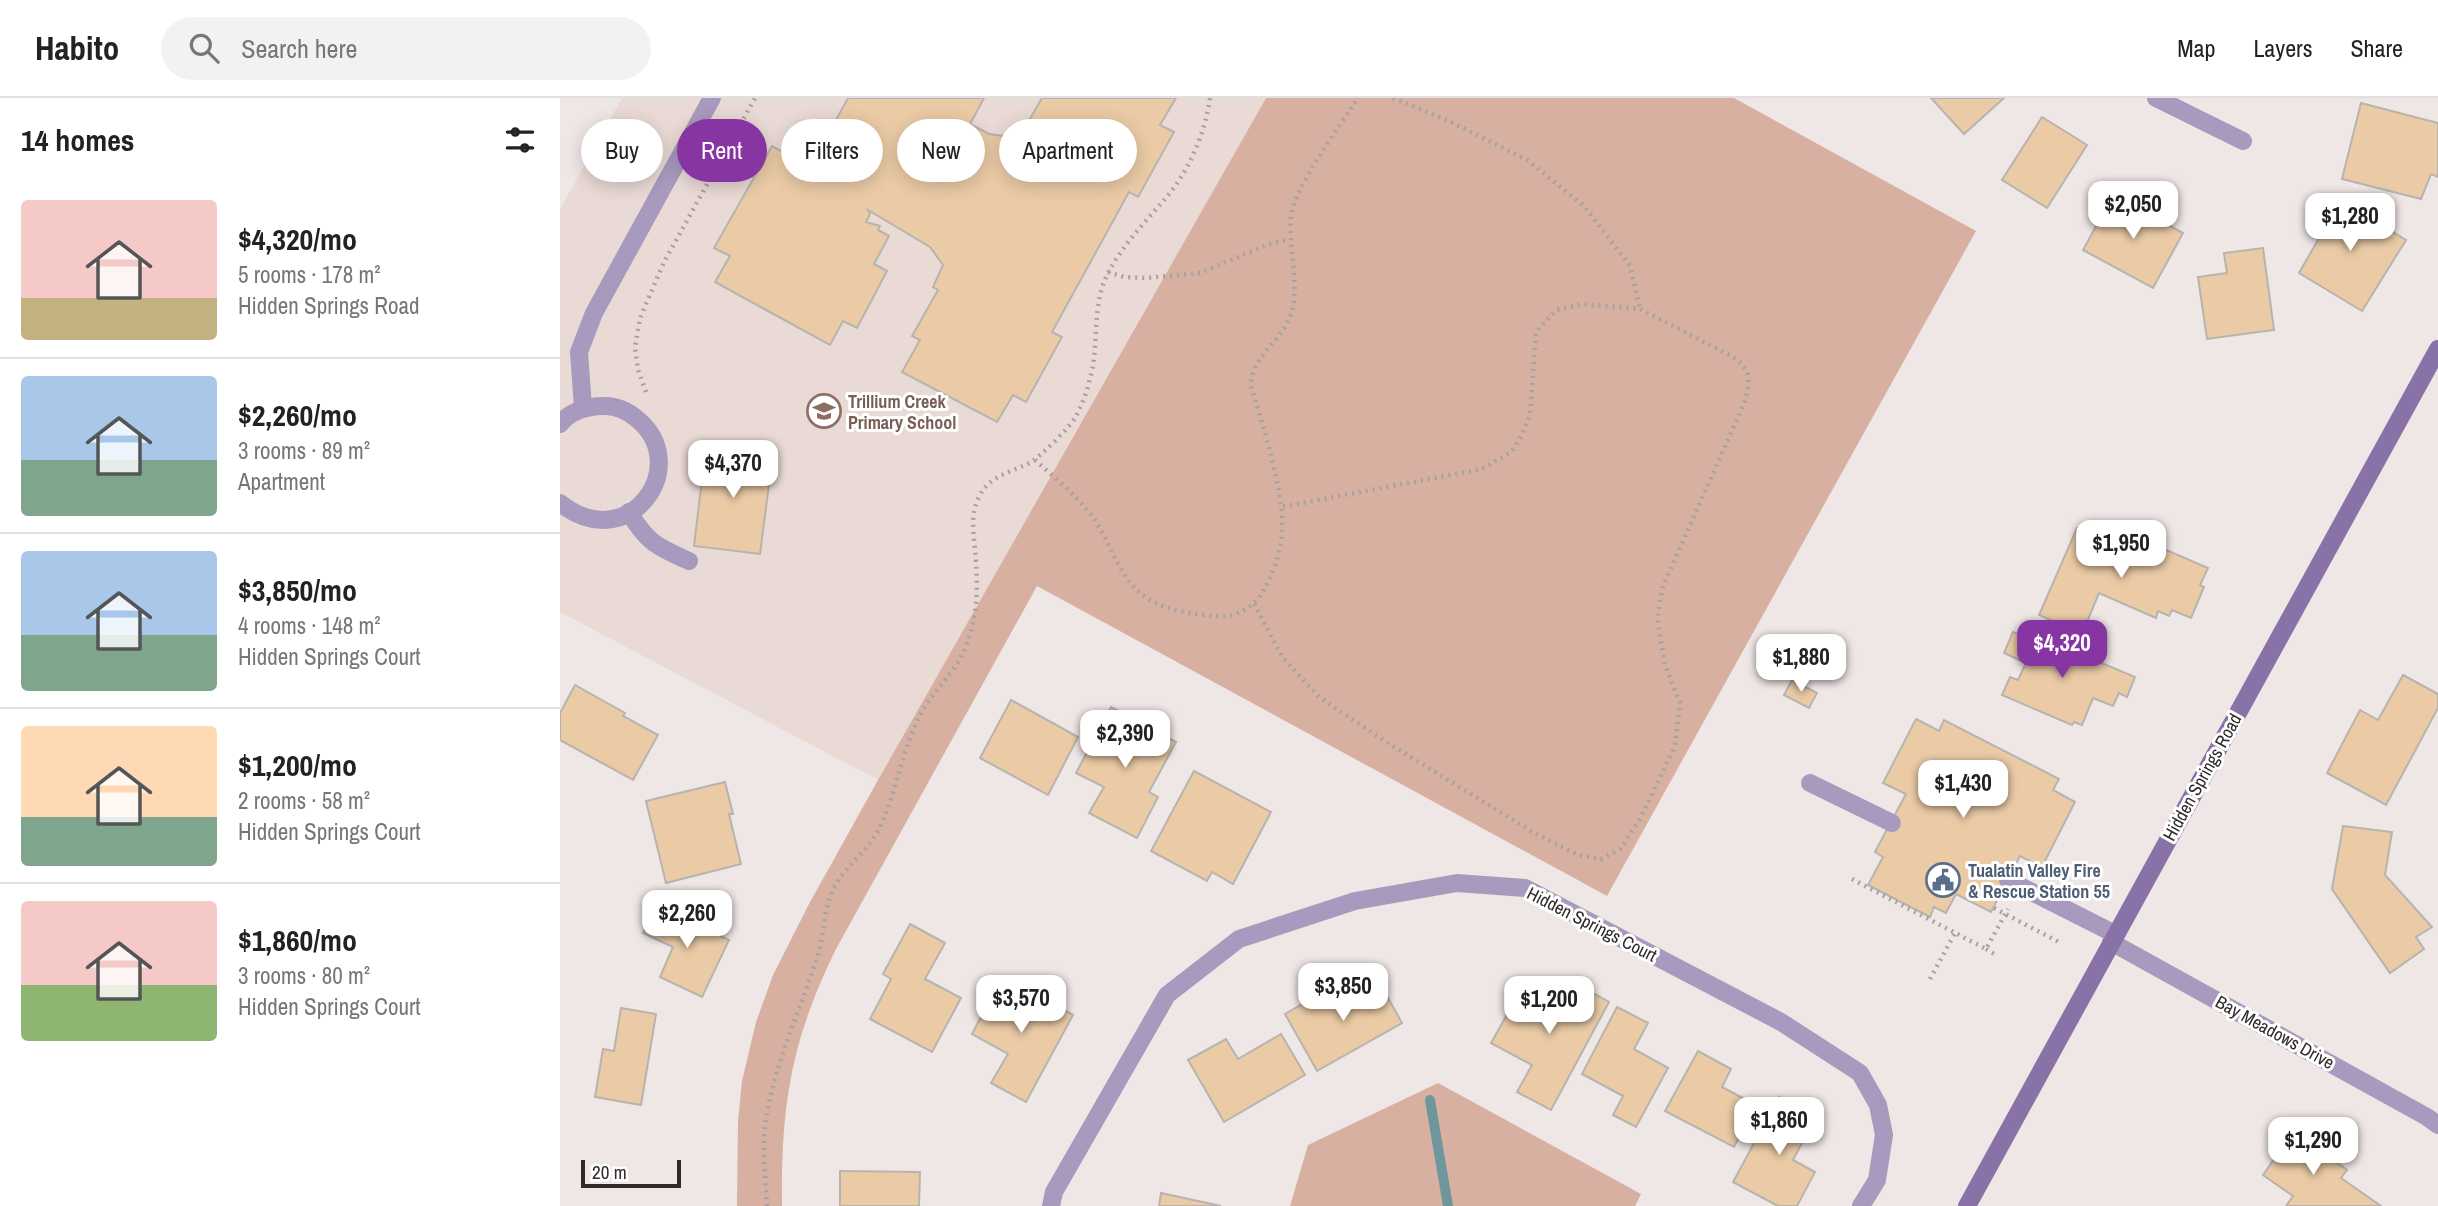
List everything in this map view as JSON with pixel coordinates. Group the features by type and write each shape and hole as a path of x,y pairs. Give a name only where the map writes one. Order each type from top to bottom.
{"main road":[{"name":"Hidden Springs Road","path":"1967,1206 2438,349"}],"street":[{"path":"583,408 579,352 594,313 712,98"},
{"path":"2156,98 2243,141"},
{"path":"560,424 583,408 605,405 627,411 645,425 656,445 659,467 653,489 639,507 619,518 597,521 575,515 560,503"},
{"path":"629,512 641,532 657,547 689,561"},
{"path":"1810,783 1892,823"},
{"name":"Bay Meadows Drive","path":"2008,880 2438,1125"},
{"name":"Hidden Springs Court","path":"1051,1206 1054,1192 1167,995 1239,939 1355,901 1457,883 1525,888 1781,1022 1860,1073 1878,1105 1884,1135 1877,1180 1861,1206"}],"path":[{"path":"743,119 755,98"},
{"path":"767,1206 764,1138 769,1111 777,1072 817,957 827,905 842,875 880,828 918,720 965,649 975,614 976,560 972,527 979,497 989,482 1035,460 1074,419 1086,391 1093,364 1094,324 1099,296 1108,272 1149,216 1167,198 1185,170 1207,120 1210,98"},
{"path":"1035,460 1065,487 1091,516 1130,582 1144,596 1162,605 1208,616 1240,614 1264,594 1279,551 1282,529 1273,471 1251,386 1251,375 1254,366 1283,332 1294,306 1289,239 1292,211 1302,188 1358,98"},
{"path":"1393,98 1449,121 1527,160 1584,206 1630,266 1640,309"},
{"path":"652,401 638,370 635,348 640,318 664,262 708,182"},
{"path":"1108,272 1124,277 1146,278 1200,273 1289,239"},
{"path":"1254,604 1283,658 1319,697 1372,733 1531,831 1578,855 1601,859 1620,849 1639,821 1675,746 1680,703 1665,666 1657,618 1663,586 1745,401 1750,380 1744,364 1640,309 1583,304 1556,310 1536,332 1530,416 1511,452 1482,469 1280,508"},
{"path":"1852,879 1996,955"},
{"path":"1994,908 2059,942"},
{"path":"1986,949 2004,917"},
{"path":"1930,979 1955,933"}],"shaded area":[{"name":"Trillium Creek Primary School","path":"622,98 1266,98 878,780 560,612 560,209 581,171 581,182 663,182 663,119 610,119"},
{"path":"1266,98 1734,98 1976,231 1607,896 1037,586 836,949 821,982 808,1014 792,1074 784,1136 782,1206 737,1206 738,1121 742,1081 756,1022 773,975 878,780"},
{"path":"1438,1083 1641,1194 1635,1206 1290,1206 1308,1145"}],"building":[{"path":"848,98 984,98 973,119 897,119 897,182 985,182 985,132 999,135 999,182 1137,182 1137,119 1030,119 1042,98 1176,98 1160,125 1174,132 1138,197 1129,192 1052,332 1062,337 1026,402 1013,395 997,422 902,372 920,340 912,336 938,290 933,287 943,265 930,247 868,210 870,214 866,222 880,226 878,230 889,236 874,264 887,271 857,328 843,321 830,345 715,282 730,256 714,248 752,182 767,182 767,155 772,146 781,151 781,182 883,182 883,119 836,119"},
{"path":"1931,98 2004,98 1964,134"},
{"path":"2361,103 2438,123 2438,177 2431,174 2421,199 2342,179"},
{"path":"2042,117 2087,145 2047,208 2002,180"},
{"path":"2331,194 2406,240 2362,311 2299,273 2322,233 2311,227"},
{"path":"2113,195 2183,233 2153,288 2083,250"},
{"path":"2263,248 2274,330 2207,339 2198,277 2227,273 2224,253"},
{"path":"706,446 773,453 760,554 694,546"},
{"path":"2077,528 2121,547 2127,533 2208,568 2200,585 2204,587 2191,618 2172,610 2169,616 2158,611 2156,618 2099,593 2082,634 2039,615"},
{"path":"2013,632 2032,640 2033,636 2089,661 2090,658 2135,677 2127,697 2119,693 2113,706 2093,698 2082,725 2074,722 2072,725 2002,695 2010,677 2018,680 2026,663 2004,653"},
{"path":"2403,675 2438,694 2438,708 2386,805 2327,773 2360,710 2378,720"},
{"path":"1792,680 1817,693 1809,708 1784,695"},
{"path":"575,685 658,735 633,780 560,740 560,713"},
{"path":"1011,700 1078,737 1048,795 980,758"},
{"path":"1111,707 1176,742 1149,792 1158,797 1137,838 1089,813 1104,787 1076,773"},
{"path":"1916,719 1939,731 1944,720 2059,779 2053,790 2075,802 2042,867 2020,856 1991,912 1956,894 1946,913 1934,907 1930,917 1868,885 1883,857 1875,852 1906,794 1883,783"},
{"path":"1194,771 1271,812 1233,884 1212,872 1207,881 1151,851"},
{"path":"725,782 733,814 729,814 741,864 666,883 646,801"},
{"path":"2343,826 2392,832 2385,875 2432,927 2416,937 2424,949 2390,973 2332,889"},
{"path":"656,906 729,940 702,997 660,977 673,947 643,933"},
{"path":"910,924 945,943 925,979 961,998 932,1052 870,1019 891,979 883,974"},
{"path":"1002,976 1073,1015 1026,1102 991,1083 1008,1054 972,1034"},
{"path":"1377,978 1402,1023 1317,1071 1285,1014 1316,996 1323,1008"},
{"path":"1527,979 1566,1000 1575,983 1609,1002 1551,1110 1517,1092 1532,1065 1491,1043"},
{"path":"1617,1007 1648,1023 1634,1049 1668,1068 1636,1127 1613,1115 1623,1096 1582,1074"},
{"path":"621,1008 656,1014 641,1105 595,1097 603,1049 614,1051"},
{"path":"1281,1034 1305,1075 1224,1122 1188,1060 1226,1039 1238,1059"},
{"path":"1698,1051 1731,1069 1722,1087 1756,1105 1734,1147 1665,1111"},
{"path":"1779,1097 1816,1117 1793,1160 1815,1172 1797,1206 1778,1206 1733,1182"},
{"path":"2293,1132 2347,1170 2341,1178 2381,1206 2286,1206 2293,1196 2263,1175"},
{"path":"840,1171 920,1172 919,1206 840,1206"},
{"path":"1161,1193 1221,1206 1159,1206"}],"waterway":[{"path":"1430,1100 1448,1206"}],"place":[{"name":"Trillium Creek Primary School","path":"824,411"},
{"name":"Tualatin Valley Fire & Rescue Station 55","path":"1943,880"}]}
